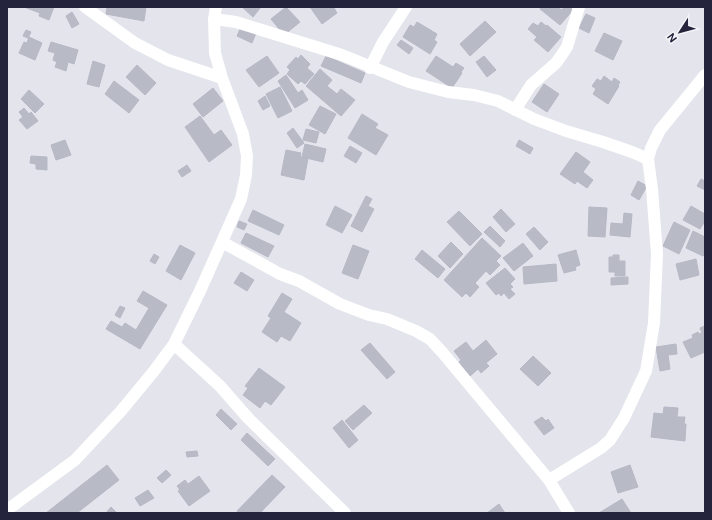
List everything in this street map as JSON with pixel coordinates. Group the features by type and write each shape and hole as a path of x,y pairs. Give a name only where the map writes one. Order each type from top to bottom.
{"street":[{"path":"85,7 135,43 168,60 222,78"},
{"path":"370,68 383,42 406,7"},
{"path":"515,110 531,85 561,56 569,40 579,7"},
{"path":"7,510 76,460 121,411 154,371 174,344 200,291 241,199 247,166 243,134 222,78 215,53 215,13 229,20 342,55 370,68 409,82 448,92 487,97 534,119 566,131 623,148 648,159"},
{"path":"549,480 601,448 610,440 624,418 646,371 654,323 657,254 648,159 651,148 660,130 705,75"},
{"path":"222,242 280,274 299,281 340,304 369,315 387,319 416,331 430,340 447,358 549,480 568,513"},
{"path":"174,344 220,386 248,418 345,513"}],"building":[{"path":"24,7 54,7 49,20 39,16 40,13"},
{"path":"107,7 146,7 144,21 106,14"},
{"path":"242,7 261,7 253,17"},
{"path":"286,7 300,22 284,35 271,19"},
{"path":"310,7 336,7 334,8 337,13 322,24"},
{"path":"541,7 557,7 562,10 564,7 569,7 573,10 560,25 540,9"},
{"path":"72,12 79,24 72,28 66,16"},
{"path":"586,14 595,18 589,33 579,28"},
{"path":"485,21 496,32 470,56 460,44"},
{"path":"417,22 437,34 434,40 437,42 430,54 403,37 410,25 414,27"},
{"path":"541,22 561,37 548,52 534,40 537,37 528,29 533,23 538,26"},
{"path":"241,27 256,33 252,43 237,36"},
{"path":"26,30 31,32 28,38 23,36"},
{"path":"604,33 622,41 613,60 595,51"},
{"path":"29,37 42,43 35,60 19,53 24,42 27,43"},
{"path":"401,40 413,48 409,54 397,45"},
{"path":"51,42 78,50 74,64 68,62 66,71 55,67 57,62 53,60 55,53 48,51"},
{"path":"301,55 310,64 307,68 314,74 305,84 301,81 298,84 287,74 290,70 287,67 296,57 298,59"},
{"path":"267,56 279,73 259,87 246,70"},
{"path":"326,56 365,73 361,83 321,66"},
{"path":"436,56 453,67 456,63 464,68 452,88 426,71"},
{"path":"484,56 496,70 487,77 476,62"},
{"path":"93,61 105,65 99,87 87,84"},
{"path":"137,65 156,83 145,95 126,77"},
{"path":"320,69 332,80 327,86 337,94 341,89 355,100 341,116 306,86"},
{"path":"286,75 298,93 302,90 308,100 295,108 278,81"},
{"path":"604,76 612,82 614,78 620,82 608,104 593,94 596,89 592,86 597,79 601,81"},
{"path":"114,81 139,100 129,113 105,94"},
{"path":"544,84 559,94 547,112 532,102"},
{"path":"280,87 292,111 278,118 266,94"},
{"path":"213,88 223,101 203,117 193,104"},
{"path":"29,90 44,104 35,113 21,99"},
{"path":"265,96 270,106 263,110 258,101"},
{"path":"320,106 336,114 325,134 309,125"},
{"path":"24,108 29,114 31,112 38,121 27,129 19,120 23,117 19,112"},
{"path":"362,114 378,124 375,128 388,135 376,155 348,138"},
{"path":"200,116 214,135 221,130 232,145 209,162 185,127"},
{"path":"293,128 304,143 297,148 287,133"},
{"path":"306,129 319,132 316,143 303,140"},
{"path":"65,140 71,155 56,160 51,145"},
{"path":"519,140 533,148 530,154 516,146"},
{"path":"305,144 326,149 323,162 302,157"},
{"path":"350,146 362,153 356,163 344,156"},
{"path":"286,150 301,153 300,157 308,158 304,180 281,175"},
{"path":"576,152 590,162 583,172 593,180 587,188 577,181 575,184 560,174"},
{"path":"31,156 47,157 47,170 36,169 36,164 30,163"},
{"path":"187,165 191,171 182,177 178,171"},
{"path":"701,179 705,181 705,190 697,186"},
{"path":"638,181 647,186 639,200 631,195"},
{"path":"366,196 372,199 368,206 374,209 362,232 351,226"},
{"path":"335,206 352,215 342,233 326,225"},
{"path":"691,206 705,214 705,221 700,229 683,220"},
{"path":"589,207 607,208 605,237 588,236"},
{"path":"501,209 515,224 506,232 493,217"},
{"path":"253,210 284,225 279,235 248,221"},
{"path":"459,211 482,234 470,246 447,222"},
{"path":"624,213 632,214 630,237 610,235 611,223 623,224"},
{"path":"239,221 247,224 244,230 237,227"},
{"path":"674,222 690,230 679,254 663,246"},
{"path":"490,226 505,241 500,247 484,232"},
{"path":"534,227 548,242 540,250 526,234"},
{"path":"693,231 705,237 705,253 703,256 686,248"},
{"path":"246,233 274,246 268,257 241,243"},
{"path":"482,238 501,256 496,261 500,265 490,275 486,271 475,283 479,287 470,297 466,293 462,297 444,280"},
{"path":"451,242 463,254 450,268 438,256"},
{"path":"523,243 533,256 514,271 503,258"},
{"path":"180,245 195,253 181,280 166,271"},
{"path":"353,245 369,251 358,279 342,273"},
{"path":"422,250 445,269 438,278 415,259"},
{"path":"576,250 580,265 575,267 576,270 564,273 558,255"},
{"path":"154,254 159,257 155,264 150,261"},
{"path":"613,255 619,255 619,261 625,261 625,276 615,276 615,272 609,272 609,257 613,257"},
{"path":"696,259 699,275 680,280 676,264"},
{"path":"556,264 557,281 524,284 523,267"},
{"path":"505,268 515,279 510,284 513,287 510,289 515,294 509,299 504,293 501,296 499,293 496,295 486,283"},
{"path":"241,272 254,280 247,291 234,283"},
{"path":"628,277 628,284 611,285 611,278"},
{"path":"143,291 167,305 140,349 106,329 111,321 122,327 125,323 136,330 149,308 137,301"},
{"path":"282,293 292,299 284,312 301,323 290,341 281,336 277,342 262,332 271,318 268,316"},
{"path":"120,306 125,308 120,318 115,315"},
{"path":"705,326 705,352 691,358 683,342 693,338 692,335 698,332 699,334 702,333 700,328"},
{"path":"486,340 497,354 486,363 489,366 481,373 478,369 470,376 459,362 461,360 454,351 466,342 473,351"},
{"path":"370,343 395,372 387,379 361,350"},
{"path":"676,344 677,354 668,355 670,369 660,371 656,347"},
{"path":"533,356 551,373 538,386 520,369"},
{"path":"259,368 285,387 271,405 265,401 260,408 243,395 248,388 245,386"},
{"path":"364,405 372,413 353,430 345,421"},
{"path":"664,407 678,408 677,417 685,417 685,441 651,437 654,413 663,414"},
{"path":"221,409 237,424 231,430 216,415"},
{"path":"542,417 546,421 548,419 554,428 544,435 534,422"},
{"path":"342,420 358,440 349,448 333,428"},
{"path":"247,433 275,459 268,466 241,440"},
{"path":"197,451 198,456 187,457 186,452"},
{"path":"107,465 119,480 77,513 46,513"},
{"path":"630,465 638,487 618,493 611,472"},
{"path":"166,470 171,475 162,483 157,478"},
{"path":"272,475 285,487 260,513 239,513 237,511"},
{"path":"199,476 210,491 189,506 178,491 180,490 177,486 185,480 188,484"},
{"path":"148,490 154,498 140,506 135,498"},
{"path":"622,499 631,513 599,513"},
{"path":"499,504 505,513 487,513"},
{"path":"111,507 117,513 106,513"}]}
